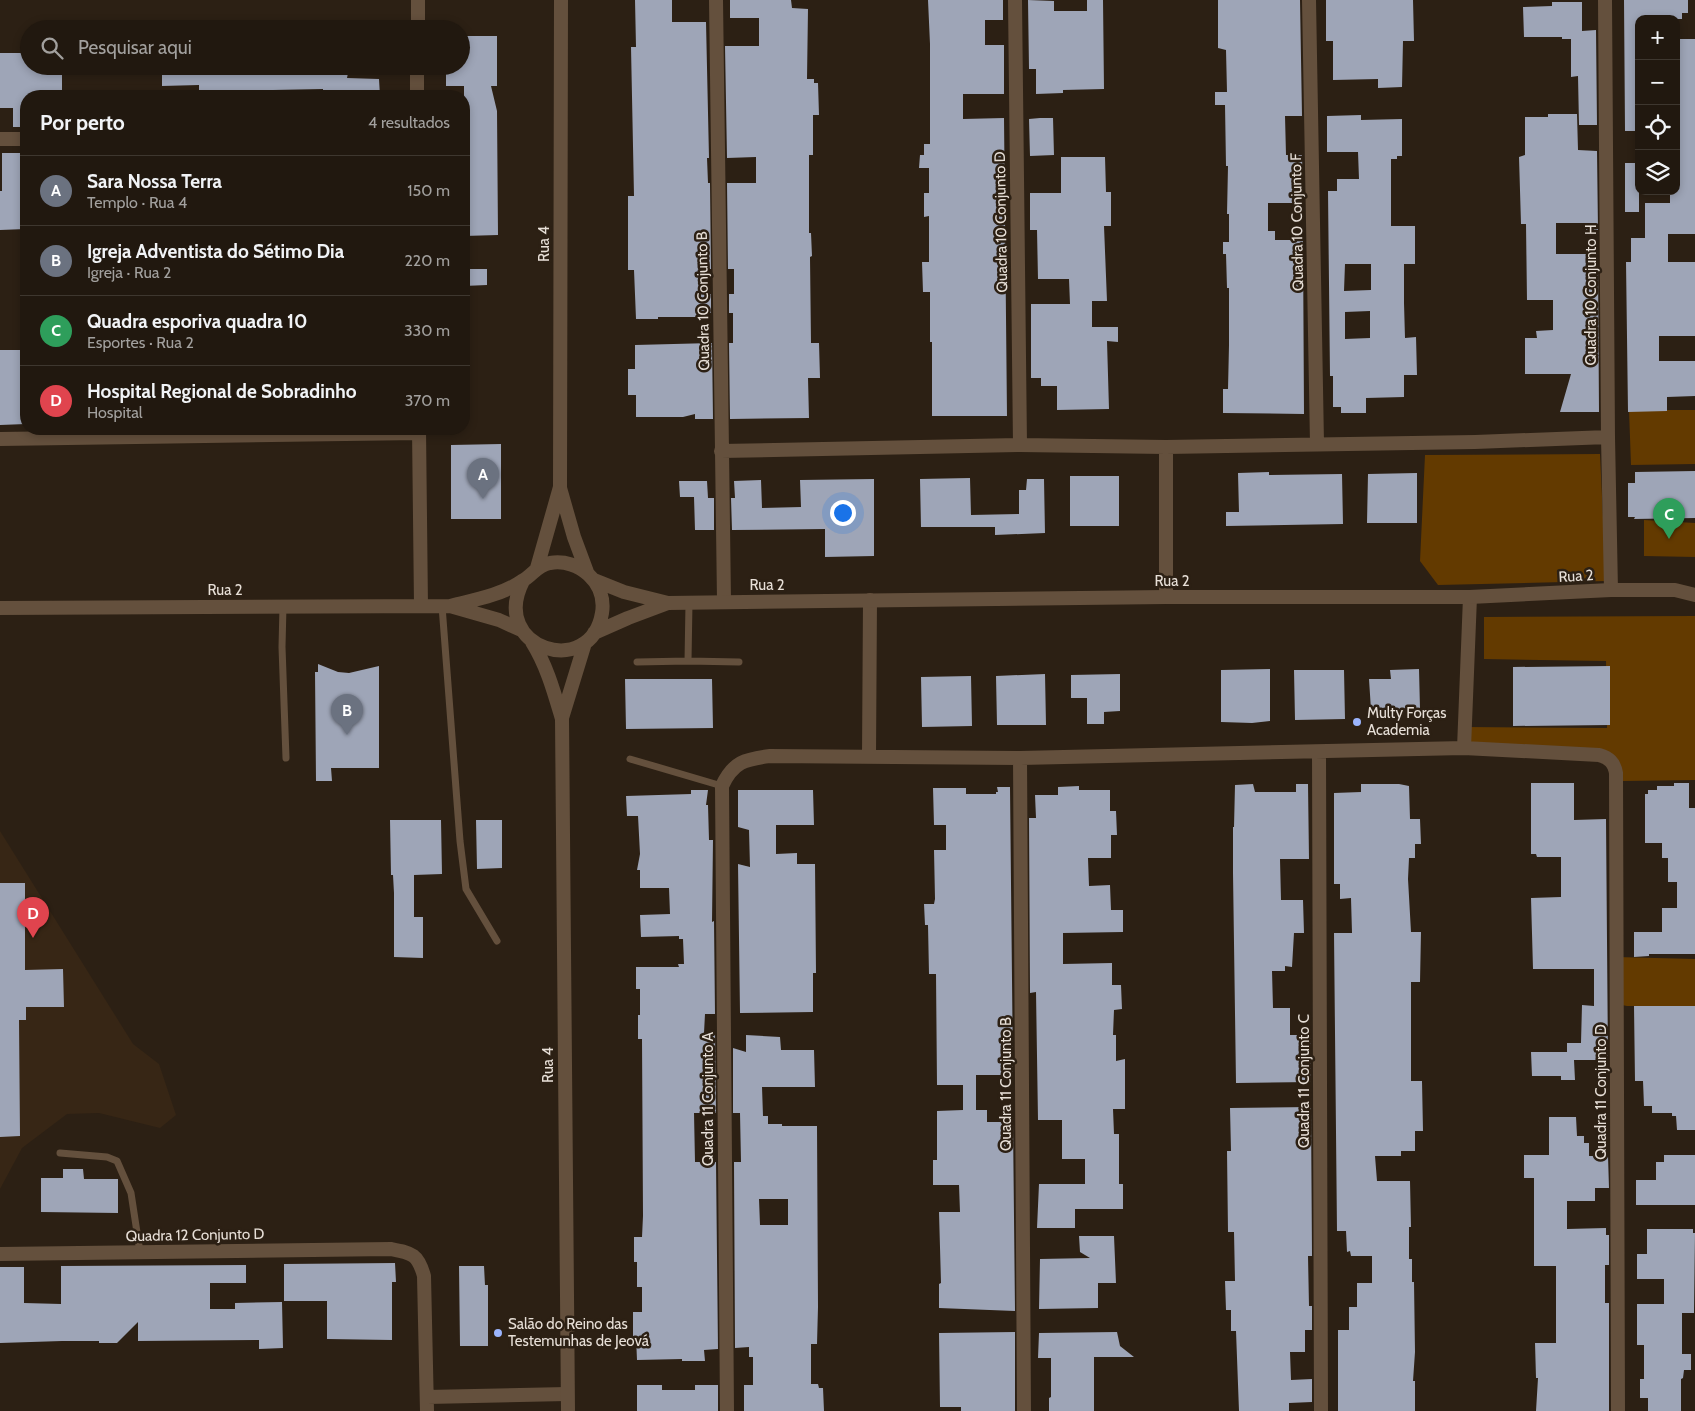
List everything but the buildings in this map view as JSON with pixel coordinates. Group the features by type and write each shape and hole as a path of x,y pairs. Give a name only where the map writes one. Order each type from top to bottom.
{"street":[{"path":"418,0 418,20"},
{"name":"Rua 4","path":"560,487 561,0"},
{"name":"Quadra 10 Conjunto B","path":"716,0 724,601"},
{"name":"Quadra 10 Conjunto D","path":"1015,0 1020,444"},
{"name":"Quadra 10 Conjunto F","path":"1309,0 1317,443"},
{"name":"Quadra 10 Conjunto H","path":"1605,0 1611,590"},
{"path":"417,75 417,90"},
{"path":"0,139 20,139"},
{"path":"0,439 210,435"},
{"path":"419,435 421,606"},
{"path":"721,452 1020,444 1166,447 1608,438"},
{"path":"1166,447 1166,597"},
{"path":"537,568 560,487"},
{"path":"560,487 574,537 590,576 601,592 603,606 601,620 590,638 562,719"},
{"path":"562,719 550,677 542,658 532,642 521,630 516,618 517,592 523,581 537,568 549,564 562,563 576,566 590,576 624,592 668,603"},
{"path":"446,606 494,594 523,581"},
{"name":"Rua 2","path":"1675,590 1695,584"},
{"name":"Rua 2","path":"668,603 1166,597 1470,597 1611,590 1675,590 1695,595"},
{"path":"722,786 728,774 738,765 749,759 770,756 1020,758 1464,748 1470,597"},
{"path":"869,756 870,600"},
{"path":"532,642 544,648 558,651 572,649 628,618 668,603"},
{"path":"446,606 499,620 521,630"},
{"name":"Rua 2","path":"0,608 446,606"},
{"name":"Rua 4","path":"562,719 568,1411"},
{"name":"Quadra 11 Conjunto D","path":"1464,748 1599,755 1611,761 1616,773 1618,1411"},
{"name":"Quadra 11 Conjunto C","path":"1319,752 1321,1411"},
{"name":"Quadra 11 Conjunto B","path":"1020,758 1024,1411"},
{"name":"Quadra 11 Conjunto A","path":"722,786 727,1411"},
{"name":"Quadra 12 Conjunto D","path":"0,1254 391,1249 414,1255 421,1263 424,1276 427,1404"},
{"path":"427,1404 567,1394"}],"lane":[{"path":"688,661 689,603"},
{"path":"283,606 282,647 286,758"},
{"path":"446,606 460,841 466,889 497,941"},
{"path":"637,662 738,662"},
{"path":"630,758 722,786"},
{"path":"60,1153 106,1157 118,1161 131,1193 140,1252"}],"shaded area":[{"path":"1629,410 1695,410 1695,464 1631,465"},
{"path":"1600,454 1606,581 1438,585 1420,561 1425,455"},
{"path":"1644,520 1695,523 1695,557 1644,556"},
{"path":"1695,616 1695,780 1623,781 1611,761 1464,748 1465,727 1607,728 1606,661 1484,659 1484,617"},
{"path":"0,831 133,1044 159,1064 176,1115 160,1128 99,1113 67,1114 22,1148 0,1189"},
{"path":"1616,957 1695,959 1695,1006 1627,1006 1617,1004"}],"place":[{"name":"Sara Nossa Terra","path":"483,499"},
{"name":"Quadra esporiva quadra 10","path":"1669,539"},
{"name":"Multy Forças Academia","path":"1357,722"},
{"name":"Igreja Adventista do Sétimo Dia","path":"347,735"},
{"name":"Hospital Regional de Sobradinho","path":"33,938"},
{"name":"Salão do Reino das Testemunhas de Jeová","path":"498,1333"}]}
